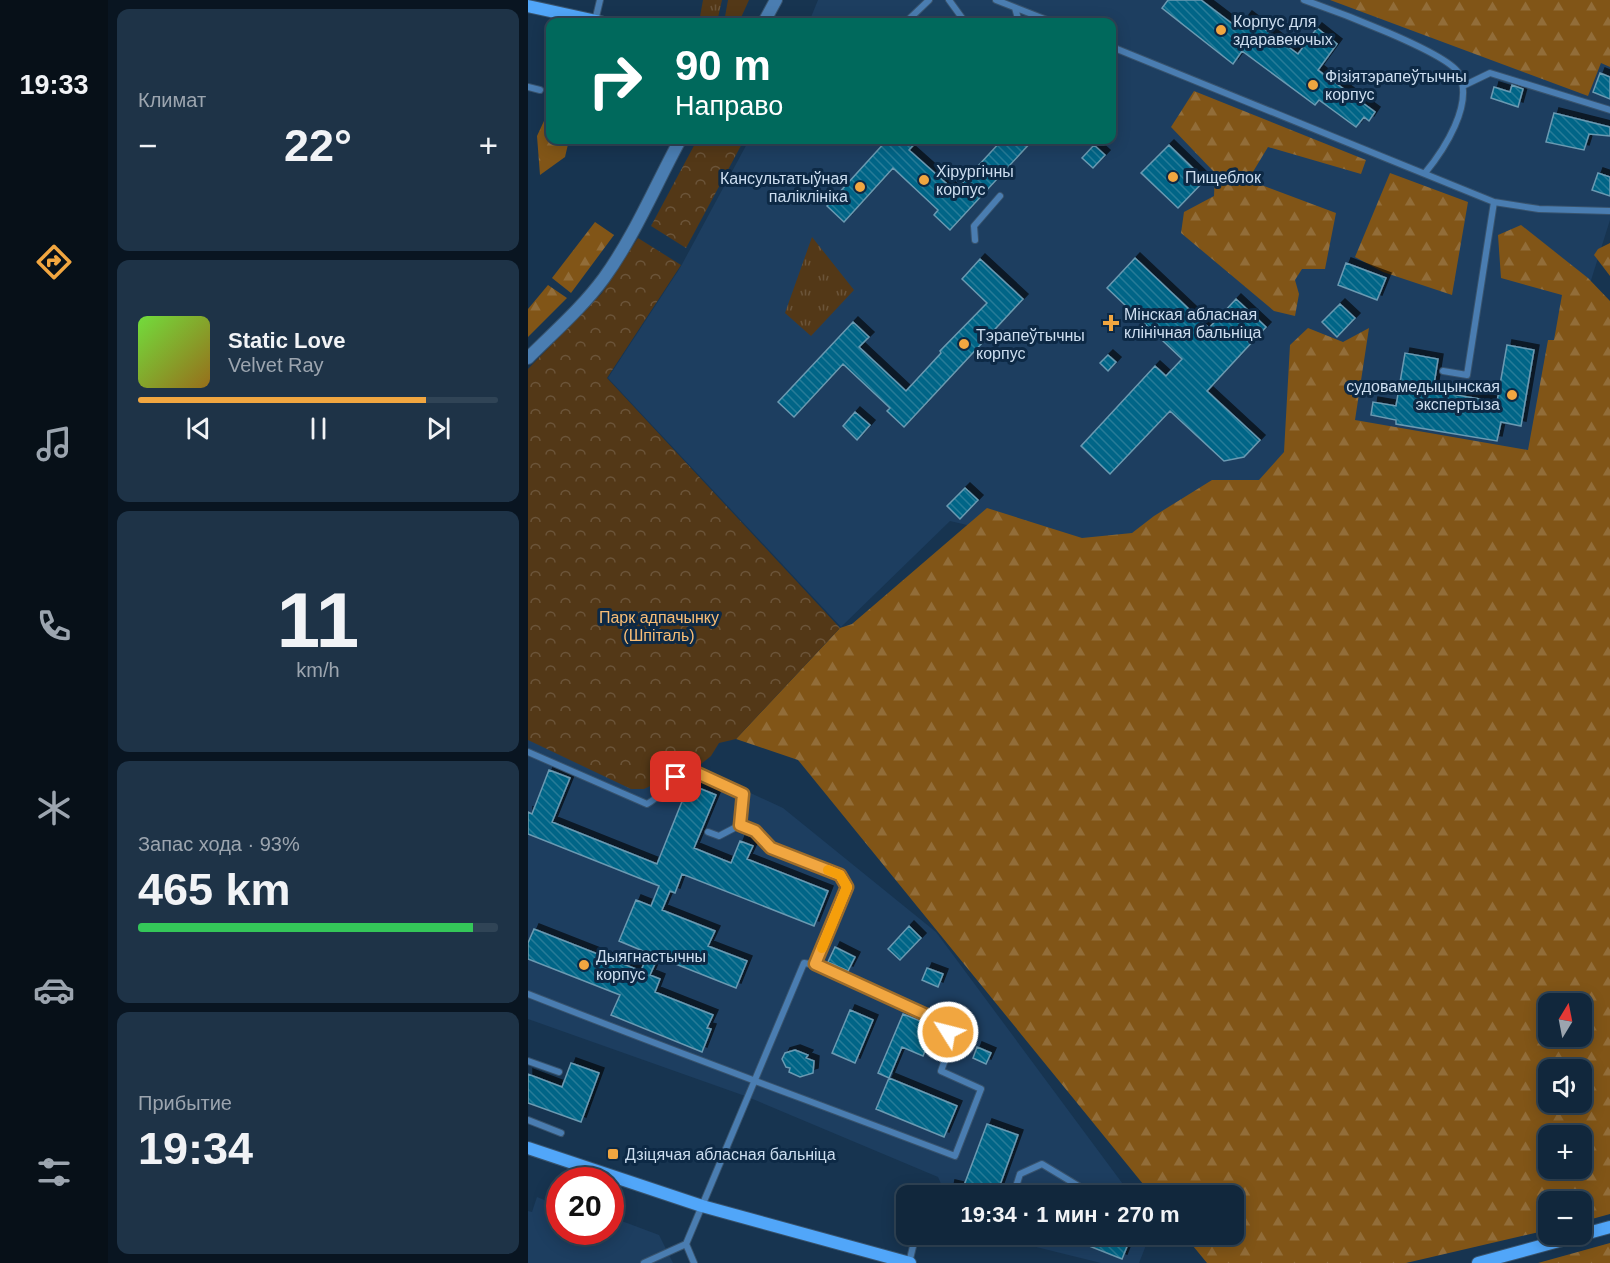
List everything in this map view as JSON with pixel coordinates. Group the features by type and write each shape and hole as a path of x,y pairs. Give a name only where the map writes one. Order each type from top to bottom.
{"main road":[{"path":"528,6 580,18"},
{"path":"528,1148 702,1206 909,1263"},
{"path":"1478,1263 1610,1227"}],"street":[{"path":"766,18 776,0"},
{"path":"528,358 582,305 604,277 628,240 678,144"}],"lane":[{"path":"598,18 600,0"},
{"path":"910,18 928,0"},
{"path":"949,0 962,18"},
{"path":"996,0 1041,18"},
{"path":"1304,0 1378,26 1458,71 1463,86 1455,131 1425,173"},
{"path":"1015,8 1018,18"},
{"path":"1116,48 1494,202 1539,208 1610,211"},
{"path":"1463,86 1490,72 1610,110"},
{"path":"528,87 540,90"},
{"path":"975,240 974,226 1000,196"},
{"path":"1443,371 1467,375 1494,202"},
{"path":"528,752 647,804 658,798 676,777 693,771 743,794 740,825"},
{"path":"708,832 718,836 740,825 755,831 771,848 840,875 845,881 847,887 815,964"},
{"path":"528,994 755,1080 955,1156 981,1089 941,1071 952,1042 948,1032 933,1018 815,964 804,963 755,1080 686,1244 644,1263"},
{"path":"528,1061 559,1072"},
{"path":"528,1120 561,1133"},
{"path":"1016,1185 1020,1174 1042,1164 1077,1185"},
{"path":"686,1244 694,1263"},
{"path":"909,1263 913,1245"}],"shaded area":[{"name":"Мінская абласная клінічная бальніца","path":"818,0 1610,0 1610,220 1535,458 1108,558 950,521 841,627 608,378 680,268 747,144 1116,144 1116,18 811,18"},
{"path":"528,739 679,760 783,808 936,932 1124,1185 942,1185 938,1177 748,1097 528,1019"},
{"path":"537,1197 546,1201 546,1245 624,1245 624,1222 659,1235 673,1263 528,1263 528,1211 532,1212"},
{"path":"1028,1245 1146,1245 1139,1263 1101,1263"}],"green space":[{"path":"703,0 722,0 718,18 700,18"},
{"path":"728,0 749,0 741,18 725,18"},
{"path":"1330,0 1610,0 1610,67 1601,63 1588,96"},
{"path":"1194,91 1366,160 1361,174 1268,147 1248,180 1336,213 1325,269 1302,269 1295,280 1299,294 1295,316 1274,311 1181,233 1184,212 1214,196 1215,173 1171,127"},
{"path":"546,117 546,144 568,144 565,157 540,175 537,136"},
{"path":"695,144 742,144 686,248 651,226"},
{"path":"1390,173 1468,202 1452,295 1383,272 1355,257"},
{"path":"595,222 614,235 571,293 552,278"},
{"path":"1521,225 1588,278 1610,301 1610,1214 1592,1219 1592,1191 1538,1191 1538,1232 1406,1263 1207,1263 1192,1245 1244,1245 1244,1185 1144,1185 798,760 736,739 840,628 852,624 987,508 1082,538 1132,533 1154,516 1212,480 1259,480 1284,452 1290,345 1308,328 1343,342 1369,328 1355,420 1528,450 1548,340 1554,340 1562,295 1501,278 1498,235"},
{"path":"812,237 854,290 811,336 785,313"},
{"name":"Парк адпачынку (Шпіталь)","path":"638,238 681,265 607,378 840,628 736,739 719,743 711,756 696,768 675,774 644,789 631,789 528,740 528,369 602,293"},
{"path":"1610,243 1610,276 1594,255 1598,249"},
{"path":"548,285 567,298 528,337 528,309"},
{"path":"1610,1243 1610,1263 1538,1263"}],"building":[{"name":"Фізіятэрапеўтычны корпус","path":"1168,0 1201,0 1238,28 1247,16 1298,54 1317,28 1337,44 1318,70 1375,112 1369,121 1364,117 1356,127 1319,100 1315,105 1242,51 1233,64 1162,8"},
{"path":"1600,73 1610,77 1610,99 1593,92"},
{"path":"1512,85 1523,89 1518,107 1491,98 1494,87 1510,92"},
{"path":"1554,113 1610,127 1610,136 1589,134 1584,150 1546,142"},
{"name":"Хірургічны корпус","path":"883,144 914,144 909,150 955,191 998,144 1029,144 950,230 934,215 938,210 893,168 844,222 827,206"},
{"path":"1094,145 1105,155 1093,168 1082,158"},
{"name":"Пищеблок","path":"1169,145 1205,180 1178,208 1141,173"},
{"path":"1598,173 1610,177 1610,196 1592,190"},
{"path":"1135,258 1209,328 1236,299 1266,327 1207,391 1260,440 1244,457 1224,461 1170,411 1110,474 1081,446 1155,366 1166,376 1182,359 1107,288"},
{"name":"Тэрапеўтычны корпус","path":"980,259 1023,299 904,427 887,411 890,408 843,364 794,417 778,402 853,322 869,337 859,347 906,391 941,353 940,351 987,303 962,279"},
{"path":"1346,263 1386,278 1377,300 1338,285"},
{"path":"1340,304 1355,318 1337,337 1322,322"},
{"path":"1507,345 1534,350 1521,426 1501,422 1497,441 1396,424 1396,420 1371,415 1373,402 1396,406 1405,353 1438,359 1433,391 1497,402"},
{"path":"1108,355 1116,362 1108,371 1100,363"},
{"path":"855,412 870,425 857,440 843,426"},
{"path":"965,488 978,500 960,519 947,506"},
{"path":"549,770 570,778 552,822 657,864 689,784 716,795 694,848 731,863 740,841 753,846 747,859 828,891 814,926 682,874 675,893 670,891 662,910 715,931 708,946 747,961 736,988 658,957 650,975 660,979 655,992 713,1015 707,1028 711,1029 702,1052 611,1015 620,995 528,959 528,943 534,929 641,971 648,953 619,941 636,900 651,906 659,886 528,834 528,812 532,814"},
{"path":"909,926 921,938 900,960 888,949"},
{"path":"835,947 855,957 848,971 828,962"},
{"path":"927,968 943,974 938,987 922,980"},
{"path":"850,1010 873,1020 855,1063 832,1053"},
{"path":"903,1014 935,1027 923,1056 902,1047 889,1078 878,1073"},
{"path":"977,1047 991,1053 986,1064 973,1058"},
{"path":"795,1050 808,1055 806,1058 814,1061 813,1073 800,1077 789,1072 790,1068 786,1067 782,1059 785,1053"},
{"path":"571,1063 599,1073 581,1122 528,1103 528,1074 562,1087"},
{"path":"889,1078 957,1106 944,1137 876,1109"},
{"path":"987,1124 1018,1135 1000,1185 964,1185"},
{"path":"1087,1245 1128,1245 1122,1259"}],"slow traffic":[{"path":"822,948 847,887 840,875 828,870"}],"place":[{"name":"Корпус для здаравеючых","path":"1221,30"},
{"name":"Фізіятэрапеўтычны корпус","path":"1313,85"},
{"name":"Пищеблок","path":"1173,177"},
{"name":"Хірургічны корпус","path":"924,180"},
{"name":"Кансультатыўная паліклініка","path":"860,187"},
{"name":"Мінская абласная клінічная бальніца","path":"1111,323"},
{"name":"Тэрапеўтычны корпус","path":"964,344"},
{"name":"судовамедыцынская экспертыза","path":"1512,395"},
{"name":"Дыягнастычны корпус","path":"584,965"},
{"name":"Дзіцячая абласная бальніца","path":"613,1154"}],"route":[{"path":"676,777 693,771 743,794 740,825 755,831 771,848 840,875 845,881 847,887 815,964 933,1018 948,1032"}]}
